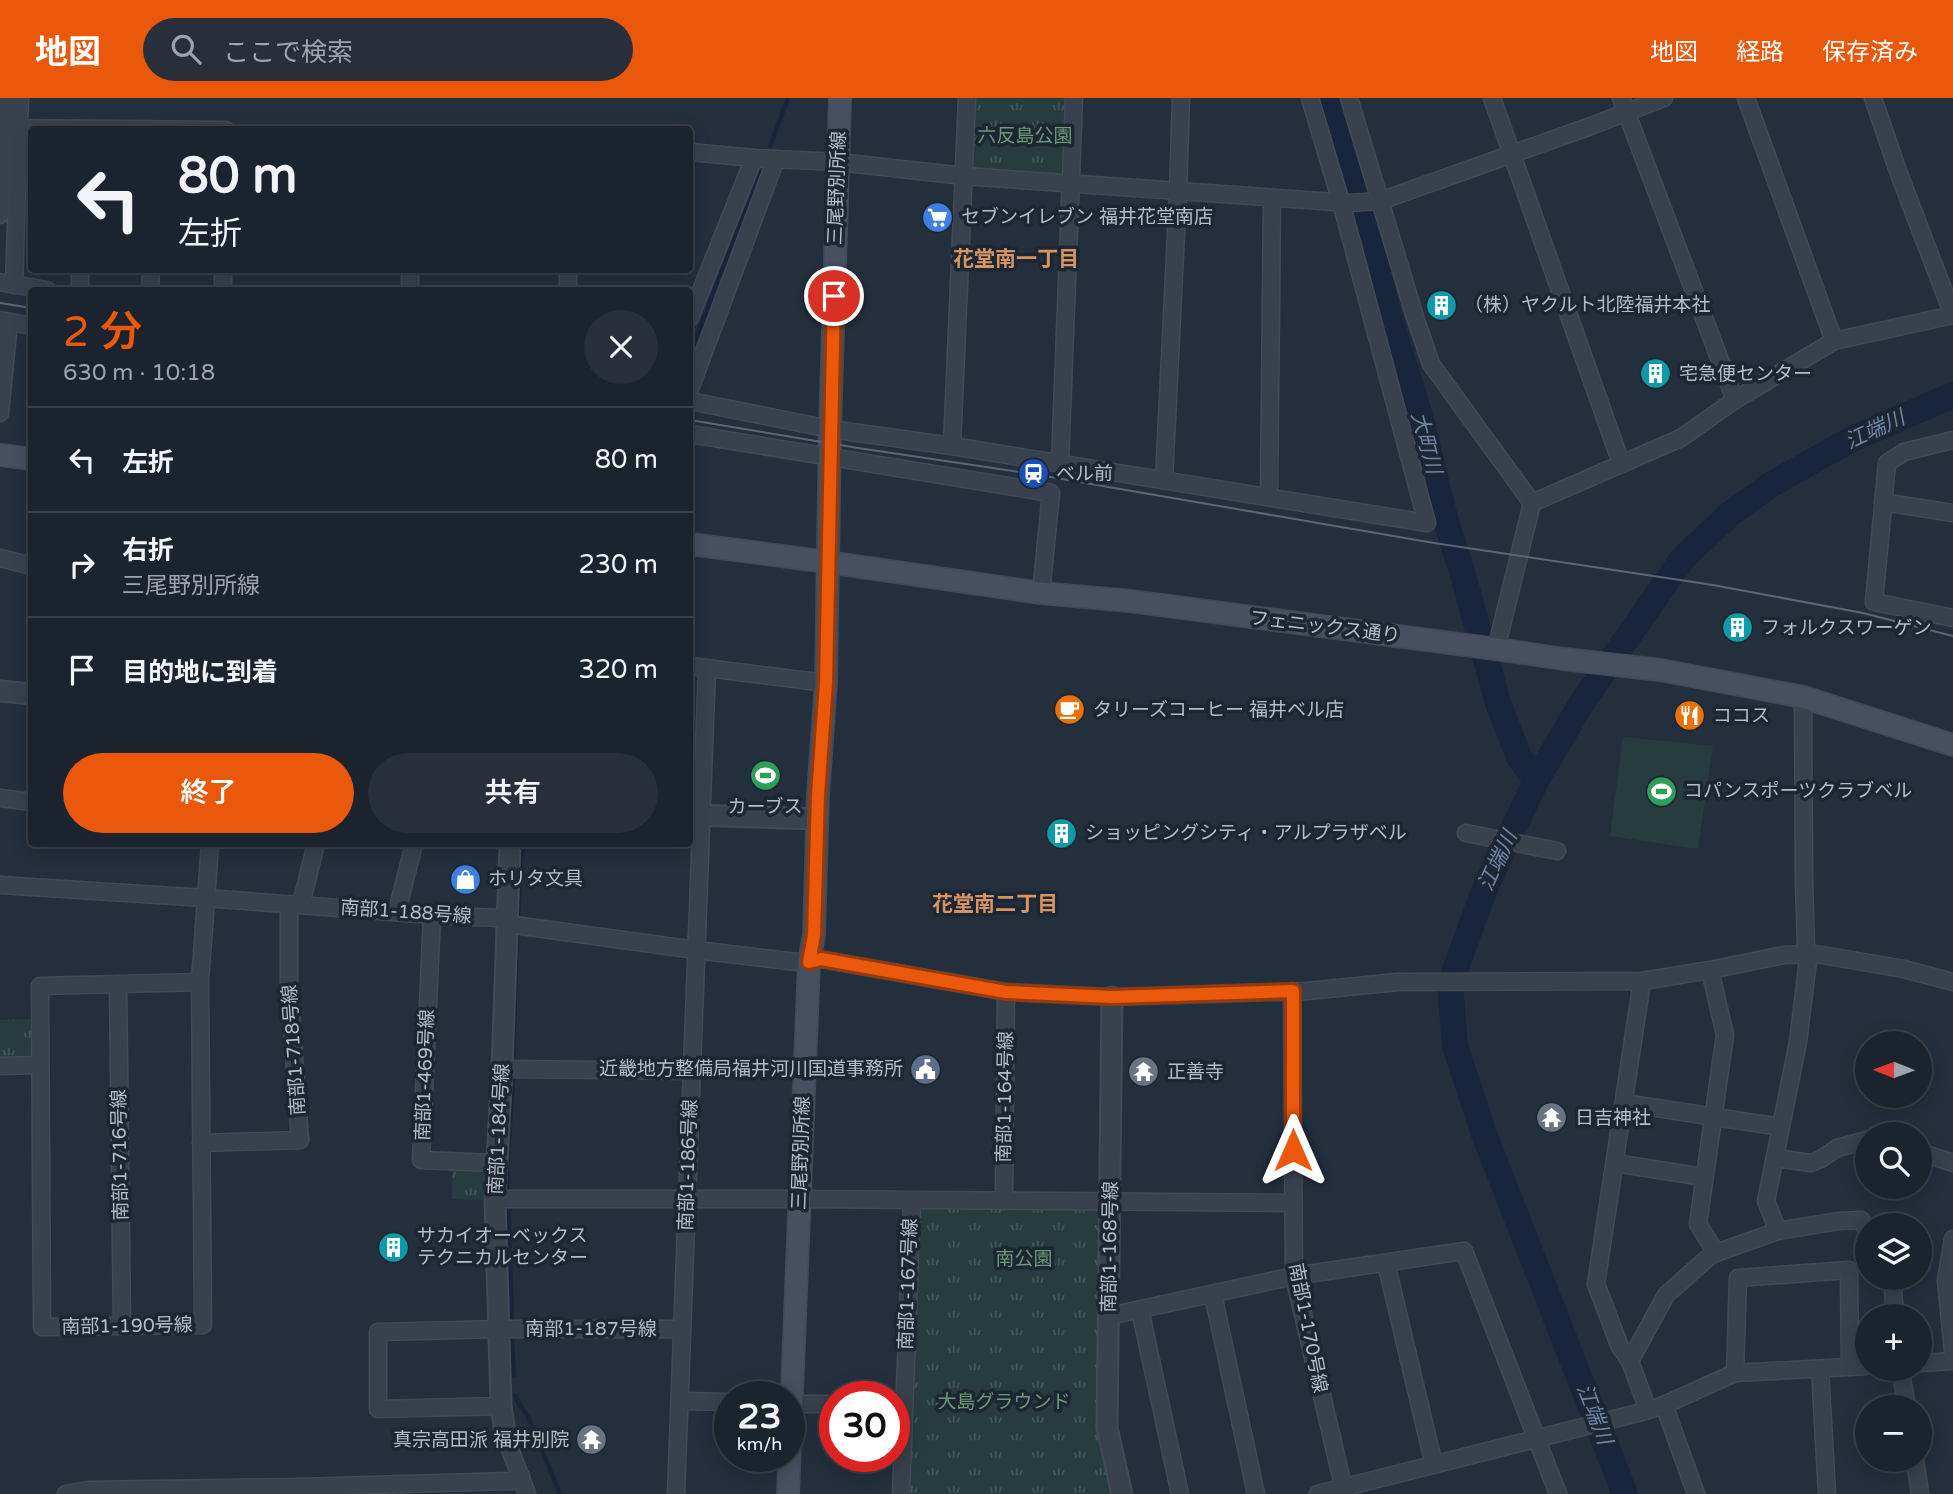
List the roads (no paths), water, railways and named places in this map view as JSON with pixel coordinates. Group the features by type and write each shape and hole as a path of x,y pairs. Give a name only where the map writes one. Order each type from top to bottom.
{"main road":[{"name":"三尾野別所線","path":"791,1381 809,962 814,935 817,819 826,683 840,98"},
{"path":"0,455 28,458"},
{"name":"フェニックス通り","path":"693,544 1041,593 1130,601 1660,670 1803,697 1953,745"},
{"name":"三尾野別所線","path":"788,1472 788,1494"}],"street":[{"path":"4,98 7,128 7,284 28,287"},
{"path":"0,215 7,128 20,98"},
{"path":"952,446 967,98"},
{"path":"1060,463 1074,98"},
{"path":"1164,480 1181,98"},
{"path":"693,402 830,429 1060,463 1427,523 1345,203 1310,98"},
{"path":"1349,98 1376,201 1431,365 1532,503"},
{"path":"1492,98 1621,463"},
{"path":"693,152 838,162 964,176 1345,203 1376,201 1512,153 1623,105 1664,98"},
{"path":"1746,98 1834,341"},
{"path":"1532,503 1681,438 1735,400 1834,341 1953,315 1873,98"},
{"path":"1623,105 1735,400"},
{"path":"7,128 28,128"},
{"path":"693,310 754,158"},
{"path":"693,381 776,159"},
{"path":"1269,497 1272,198"},
{"path":"0,413 5,321 28,325"},
{"path":"693,434 1051,493 1041,593"},
{"path":"1953,440 1904,452 1887,463 1874,602 1953,618"},
{"path":"1883,502 1953,513"},
{"path":"1496,649 1532,503"},
{"path":"0,558 28,565"},
{"path":"693,666 826,683"},
{"name":"南部1-186号線","path":"676,1494 696,950 695,815 707,668"},
{"path":"0,691 28,694"},
{"path":"1778,1231 1766,1201 1799,1030 1808,960 1803,697"},
{"path":"0,798 28,802"},
{"path":"695,815 817,819"},
{"path":"1466,833 1557,851"},
{"name":"南部1-190号線","path":"200,982 40,986 43,1327 203,1325 200,982 210,847"},
{"path":"295,904 315,847"},
{"path":"397,911 413,847"},
{"name":"南部1-184号線","path":"510,847 495,1199 501,1406 506,1439 527,1494"},
{"name":"南部1-188号線","path":"0,886 499,918 514,925 696,950 809,962 829,960 1006,992 1112,997 1293,991 1405,982 1642,981 1710,971 1773,957 1807,954 1904,969 1953,982"},
{"name":"南部1-718号線","path":"201,1143 300,1140 289,984 295,904"},
{"name":"南部1-469号線","path":"432,915 421,1160 496,1163"},
{"path":"1710,971 1725,1035 1698,1224 1716,1253"},
{"path":"1642,981 1596,1284 1648,1410"},
{"name":"南部1-716号線","path":"118,984 122,1326"},
{"name":"南部1-170号線","path":"1293,991 1294,1276 1344,1491"},
{"name":"南部1-164号線","path":"1004,1201 1006,992"},
{"name":"南部1-168号線","path":"1112,997 1107,1428 1122,1494"},
{"path":"0,1066 40,1065"},
{"path":"502,1069 691,1071"},
{"path":"1624,1103 1781,1127"},
{"path":"1775,1157 1811,1163 1837,1149 1855,1144"},
{"path":"1932,1156 1953,1163"},
{"path":"1615,1163 1703,1177"},
{"path":"495,1199 1293,1203"},
{"name":"南部1-167号線","path":"901,1381 912,1201"},
{"path":"1630,1361 1666,1295 1716,1253 1778,1231 1855,1220"},
{"path":"1953,1239 1946,1281 1953,1351"},
{"path":"1109,1316 1294,1276 1464,1251 1544,1438 1558,1494"},
{"path":"1386,1263 1434,1465"},
{"path":"1735,1373 1738,1278 1849,1270 1850,1366"},
{"path":"1213,1295 1256,1494"},
{"path":"1140,1310 1180,1494"},
{"name":"南部1-187号線","path":"501,1406 378,1409 378,1332 682,1329"},
{"path":"1932,1362 1953,1361"},
{"path":"1318,1494 1344,1491 1631,1415 1664,1405 1735,1373 1855,1366"},
{"path":"1820,1368 1827,1494"},
{"path":"680,1401 714,1402"},
{"path":"1664,1405 1696,1494"},
{"name":"南部1-167号線","path":"901,1472 901,1494"},
{"path":"1917,1472 1920,1494"},
{"path":"66,1494 435,1488 512,1481 521,1476"}],"waterway":[{"path":"770,146 788,98"},
{"name":"大町川","path":"1330,98 1498,703 1519,757 1536,781"},
{"path":"693,347 760,171"},
{"name":"江端川","path":"1625,1494 1484,1134 1455,1046 1450,984 1485,888 1536,781 1581,704 1683,558 1730,514 1770,485 1852,439 1953,395"},
{"path":"518,915 522,847"},
{"path":"513,1061 517,936"},
{"path":"507,1189 513,1077"},
{"path":"508,1207 512,1320"},
{"path":"512,1339 514,1376"},
{"path":"515,1395 528,1417 560,1494"}],"tram line":[{"path":"0,303 28,307"},
{"path":"693,420 1033,474 1434,543 1713,585 1863,613 1953,636"}],"place":[{"name":"セブンイレブン 福井花堂南店","path":"938,217"},
{"name":"（株）ヤクルト北陸福井本社","path":"1441,305"},
{"name":"宅急便センター","path":"1656,374"},
{"name":"ベル前","path":"1033,474"},
{"name":"フォルクスワーゲン","path":"1738,628"},
{"name":"タリーズコーヒー 福井ベル店","path":"1070,710"},
{"name":"ココス","path":"1690,716"},
{"name":"カーブス","path":"765,776"},
{"name":"コパンスポーツクラブベル","path":"1661,791"},
{"name":"ショッピングシティ・アルプラザベル","path":"1062,833"},
{"name":"ホリタ文具","path":"465,879"},
{"name":"近畿地方整備局福井河川国道事務所","path":"926,1069"},
{"name":"正善寺","path":"1144,1072"},
{"name":"日吉神社","path":"1552,1118"},
{"name":"サカイオーベックス テクニカルセンター","path":"394,1247"},
{"name":"真宗高田派 福井別院","path":"592,1440"}],"district":[{"name":"花堂南一丁目","path":"1016,259"},
{"name":"花堂南二丁目","path":"995,904"}],"park label":[{"name":"六反島公園","path":"1025,136"},
{"name":"南公園","path":"1024,1259"},
{"name":"大島グラウンド","path":"1004,1402"}]}
